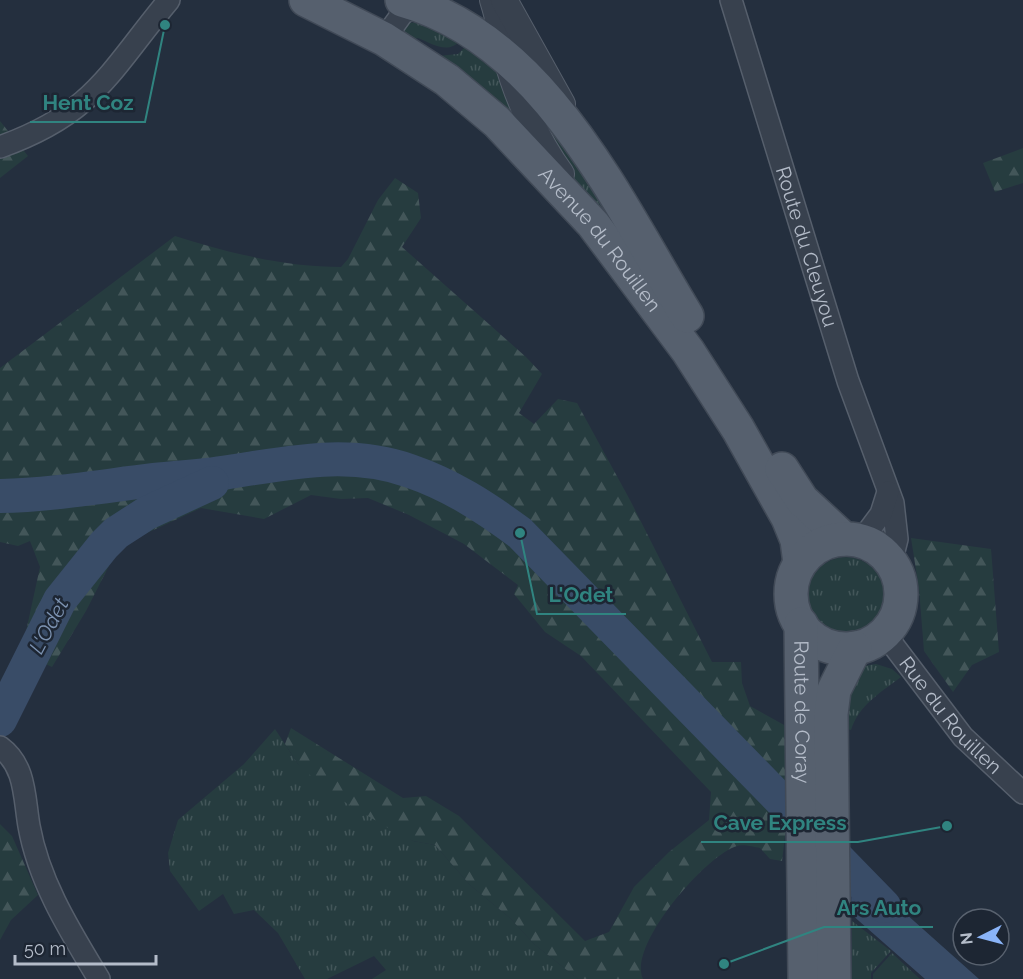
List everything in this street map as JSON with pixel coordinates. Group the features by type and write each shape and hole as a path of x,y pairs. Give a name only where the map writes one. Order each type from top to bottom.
{"main road":[{"name":"Avenue du Rouillen","path":"306,0 384,39 447,80 479,106 593,224 682,343 738,429 788,518 796,540 800,563"},
{"name":"Avenue du Rouillen","path":"409,2 459,23 507,57 565,121 588,152 802,500 825,524 853,540"},
{"path":"853,540 878,549 891,563 897,574 901,598 893,622 871,643 843,649 820,642 801,624 792,607 792,584 800,563 819,546 853,540"},
{"name":"Route de Coray","path":"801,624 805,792 805,979"},
{"name":"Route de Coray","path":"834,979 832,701 838,680 855,648"}],"street":[{"path":"0,147 60,120 87,100 122,62 168,0"},
{"path":"493,0 507,57 540,143 593,224"},
{"path":"504,0 523,29 588,152"},
{"name":"Route du Cleuyou","path":"731,0 848,381 893,502 897,539 891,563"},
{"path":"384,39 409,2"},
{"path":"853,540 881,514 888,492"},
{"name":"Rue du Rouillen","path":"884,633 963,737 1023,793"},
{"path":"0,747 16,764 21,777 33,847 52,897 99,979"}],"green space":[{"path":"420,22 461,40 446,48 418,38 412,40 400,33 409,23"},
{"path":"468,44 504,67 534,149 438,56 458,54"},
{"path":"531,93 557,125 632,254 552,152"},
{"path":"0,121 28,156 0,178"},
{"path":"1023,148 1023,183 995,192 983,163"},
{"path":"395,178 418,193 421,218 402,247 526,357 542,374 519,413 534,424 558,399 577,403 630,500 712,662 741,662 742,683 750,706 786,726 786,828 782,861 770,859 760,848 739,845 723,853 707,866 689,883 658,925 641,964 643,979 578,979 534,944 510,918 470,885 435,845 413,841 328,792 298,764 285,744 291,728 403,798 426,796 459,816 585,941 609,932 634,887 669,852 709,820 711,792 581,656 545,632 514,594 518,585 464,544 409,515 368,498 341,499 311,495 264,519 201,508 119,546 86,611 52,667 25,654 25,636 40,567 30,541 18,546 0,542 0,368 175,236 278,262 341,267 348,259 378,200"},
{"path":"911,538 991,549 999,652 972,665 953,692 924,651 919,589"},
{"path":"846,557 861,560 873,568 881,580 884,595 881,610 873,622 861,630 846,633 831,630 819,622 811,610 808,595 811,580 819,568 831,560"},
{"path":"876,664 892,669 901,677 865,706 851,730 843,728 846,699 864,666"},
{"path":"275,729 298,764 413,841 435,845 470,885 510,918 534,944 578,979 372,979 386,970 374,956 327,979 305,979 278,933 254,910 234,914 223,894 199,911 170,871 168,853 178,820 244,764"},
{"path":"0,824 12,836 38,895 11,920 0,940"},
{"path":"852,921 891,951 871,973 871,979 852,979"},
{"path":"892,953 920,979 873,979 873,974"}],"water":[{"path":"852,851 896,905 951,954 951,967 966,967 979,979 925,979 851,914"}],"waterway":[{"name":"L'Odet","path":"0,496 58,492 215,474 279,464 344,459 388,465 440,483 481,506 520,533 884,906"},
{"name":"L'Odet","path":"0,720 60,600 104,545 116,533 147,513 212,483"}],"place":[{"name":"Hent Coz","path":"165,25"},
{"name":"L'Odet","path":"520,533"},
{"name":"Cave Express","path":"947,826"},
{"name":"Ars Auto","path":"724,964"}]}
